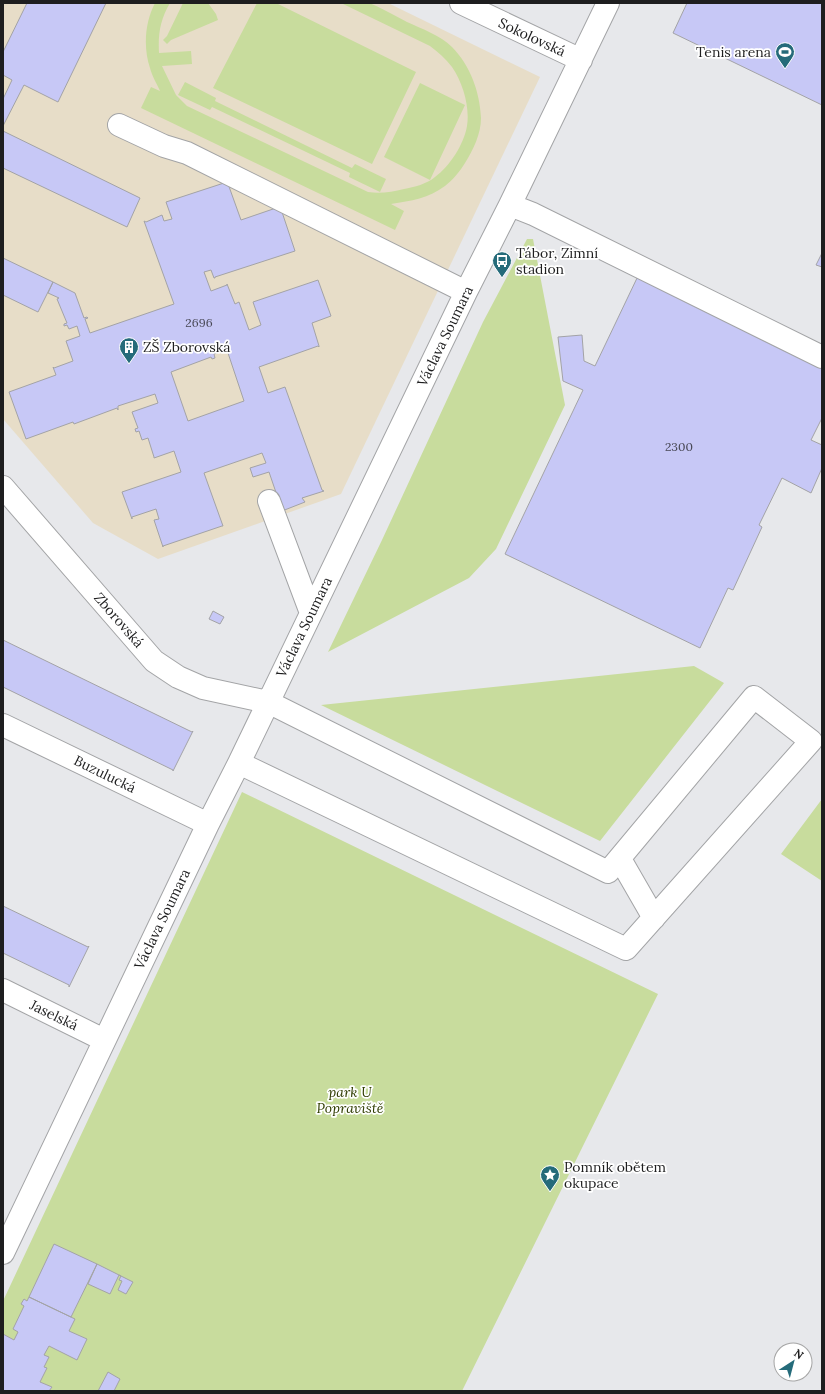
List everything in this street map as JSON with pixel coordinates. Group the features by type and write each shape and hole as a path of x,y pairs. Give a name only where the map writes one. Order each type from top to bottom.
{"street":[{"name":"Sokolovská","path":"461,3 581,60"},
{"name":"Václava Soumara","path":"3,1253 208,824 608,3"},
{"path":"119,125 164,146 187,153 466,292"},
{"path":"510,205 533,214 822,357"},
{"name":"Zborovská","path":"3,487 154,661 178,677 203,688 268,702 608,872 620,859"},
{"path":"269,501 311,613"},
{"path":"239,763 626,949 654,918 811,741 754,697 620,859 654,918"},
{"name":"Buzulucká","path":"3,725 208,824"},
{"name":"Jaselská","path":"3,990 104,1040"}],"shaded area":[{"path":"3,3 388,3 540,77 341,494 158,559 93,523 3,419"}],"green space":[{"path":"363,2 373,4 442,39 452,47 464,62 473,80 479,98 481,124 474,147 461,169 445,186 426,196 391,204 404,211 395,230 141,108 151,87 160,91 153,77 146,52 147,26 155,3 170,3 160,27 159,53 191,51 192,64 162,66 176,95 187,106 368,192 382,193 420,185 428,182 441,172 451,161 460,147 468,119 465,95 456,73 439,53 430,46 341,3"},
{"path":"183,3 208,3 216,14 218,20 171,40 167,44 163,40 167,36"},
{"path":"257,3 276,3 416,72 372,164 213,88"},
{"path":"185,82 216,98 215,101 352,168 355,164 386,179 380,192 349,177 350,173 212,107 210,110 178,95"},
{"path":"420,83 465,105 430,180 384,157"},
{"path":"527,239 533,239 565,405 496,549 469,578 328,652 382,540 483,322"},
{"path":"694,666 724,683 600,841 321,705"},
{"name":"park U Popraviště","path":"242,792 658,994 462,1391 3,1391 3,1301"},
{"path":"822,799 822,881 781,854"}],"building":[{"path":"27,3 106,3 58,102 24,85 3,126 3,99 12,80 3,75 3,52"},
{"name":"Tenis arena","path":"687,3 822,3 822,105 673,33"},
{"path":"3,131 140,198 127,227 3,168"},
{"name":"ZŠ Zborovská","path":"227,182 241,220 280,206 295,251 215,278 211,270 204,272 211,291 227,284 235,304 239,302 249,330 261,325 253,302 318,280 331,316 312,323 319,347 318,346 259,367 268,393 285,387 322,490 324,491 302,498 305,502 282,511 269,472 253,477 250,468 266,463 262,453 204,473 223,526 163,547 154,520 159,519 156,509 132,517 132,519 122,492 181,472 174,451 154,458 148,438 142,440 139,431 136,432 135,429 138,428 132,412 158,403 155,394 118,406 118,410 117,408 74,424 73,422 26,439 9,392 56,375 53,367 54,368 73,361 66,341 80,336 77,326 69,329 67,325 64,326 64,324 67,323 57,299 59,298 48,293 53,282 75,293 84,318 88,318 85,319 90,333 174,304 144,221 146,222 162,215 164,221 172,219 166,202","holes":["227,350 244,401 188,421 171,372 211,357 212,359 215,358 214,354"]},
{"path":"822,253 822,267 816,265"},
{"path":"3,258 53,282 38,312 3,295"},
{"path":"638,276 822,365 822,418 811,440 822,445 822,468 811,493 782,478 759,525 762,527 733,590 728,588 700,648 505,554 583,390 563,381 558,337 582,335 584,361 595,366"},
{"path":"213,611 224,617 220,624 209,619"},
{"path":"3,640 192,732 193,731 173,771 3,687"},
{"path":"3,906 88,947 89,946 69,987 69,985 3,953"},
{"path":"54,1244 97,1264 71,1317 29,1297"},
{"path":"97,1264 119,1275 110,1294 88,1284"},
{"path":"121,1276 133,1282 126,1294 118,1290 122,1281 119,1280"},
{"path":"29,1297 75,1319 69,1331 87,1339 77,1360 49,1346 44,1355 49,1357 44,1367 47,1368 40,1382 52,1387 49,1391 3,1391 3,1334 14,1340 18,1332 13,1329 24,1306 21,1304 24,1299 27,1301"},
{"path":"108,1372 120,1379 114,1391 98,1391"}],"place":[{"name":"Tenis arena","path":"785,69"},
{"name":"Tábor, Zimní stadion","path":"502,278"},
{"name":"ZŠ Zborovská","path":"129,364"},
{"name":"Pomník obětem okupace","path":"550,1192"}]}
